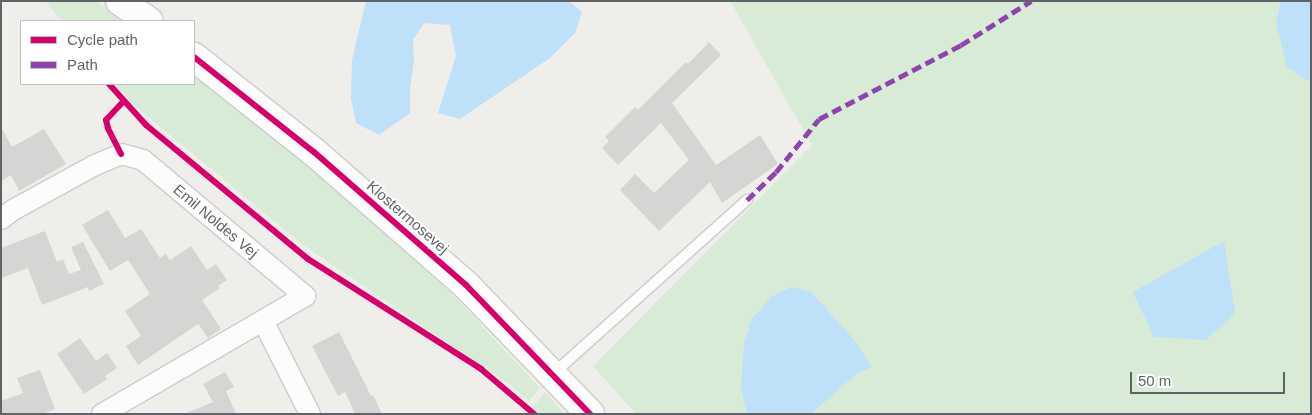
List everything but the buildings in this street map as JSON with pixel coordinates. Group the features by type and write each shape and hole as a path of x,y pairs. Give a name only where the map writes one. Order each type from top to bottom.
{"main road":[{"path":"120,1 148,20"},
{"name":"Klostermosevej","path":"195,58 314,152 466,285 590,414"}],"street":[{"name":"Emil Noldes Vej","path":"1,219 29,201 121,154 143,160 305,296 102,414"},
{"path":"263,321 310,414"}],"lane":[{"path":"553,375 747,200"}],"green space":[{"path":"45,1 96,1 122,20 61,20"},
{"path":"730,1 1281,1 1276,22 1307,81 1311,80 1311,414 636,414 593,366 812,145"},
{"path":"195,76 331,186 454,296 540,388 529,401 509,384 303,245 135,106 116,85 195,85"},
{"path":"545,392 564,414 540,414 533,407"}],"water":[{"path":"366,1 569,1 582,12 575,33 550,58 460,119 438,113 456,56 450,25 424,23 413,40 414,61 410,88 410,113 379,135 356,123 351,98 352,60"},
{"path":"1281,1 1311,1 1311,80 1307,81 1287,67 1276,22"},
{"path":"1224,241 1235,313 1206,340 1154,337 1133,292"},
{"path":"791,287 811,292 857,343 872,367 855,375 811,414 747,414 741,388 744,343 752,319 771,297"}],"marked path":[{"path":"747,200 776,172 819,119 961,45 1031,1"}],"cycle path":[{"path":"195,58 314,152 466,285 590,414"},
{"path":"110,85 146,125 308,259 481,369 534,414"},
{"path":"121,154 106,120 124,101"}]}
